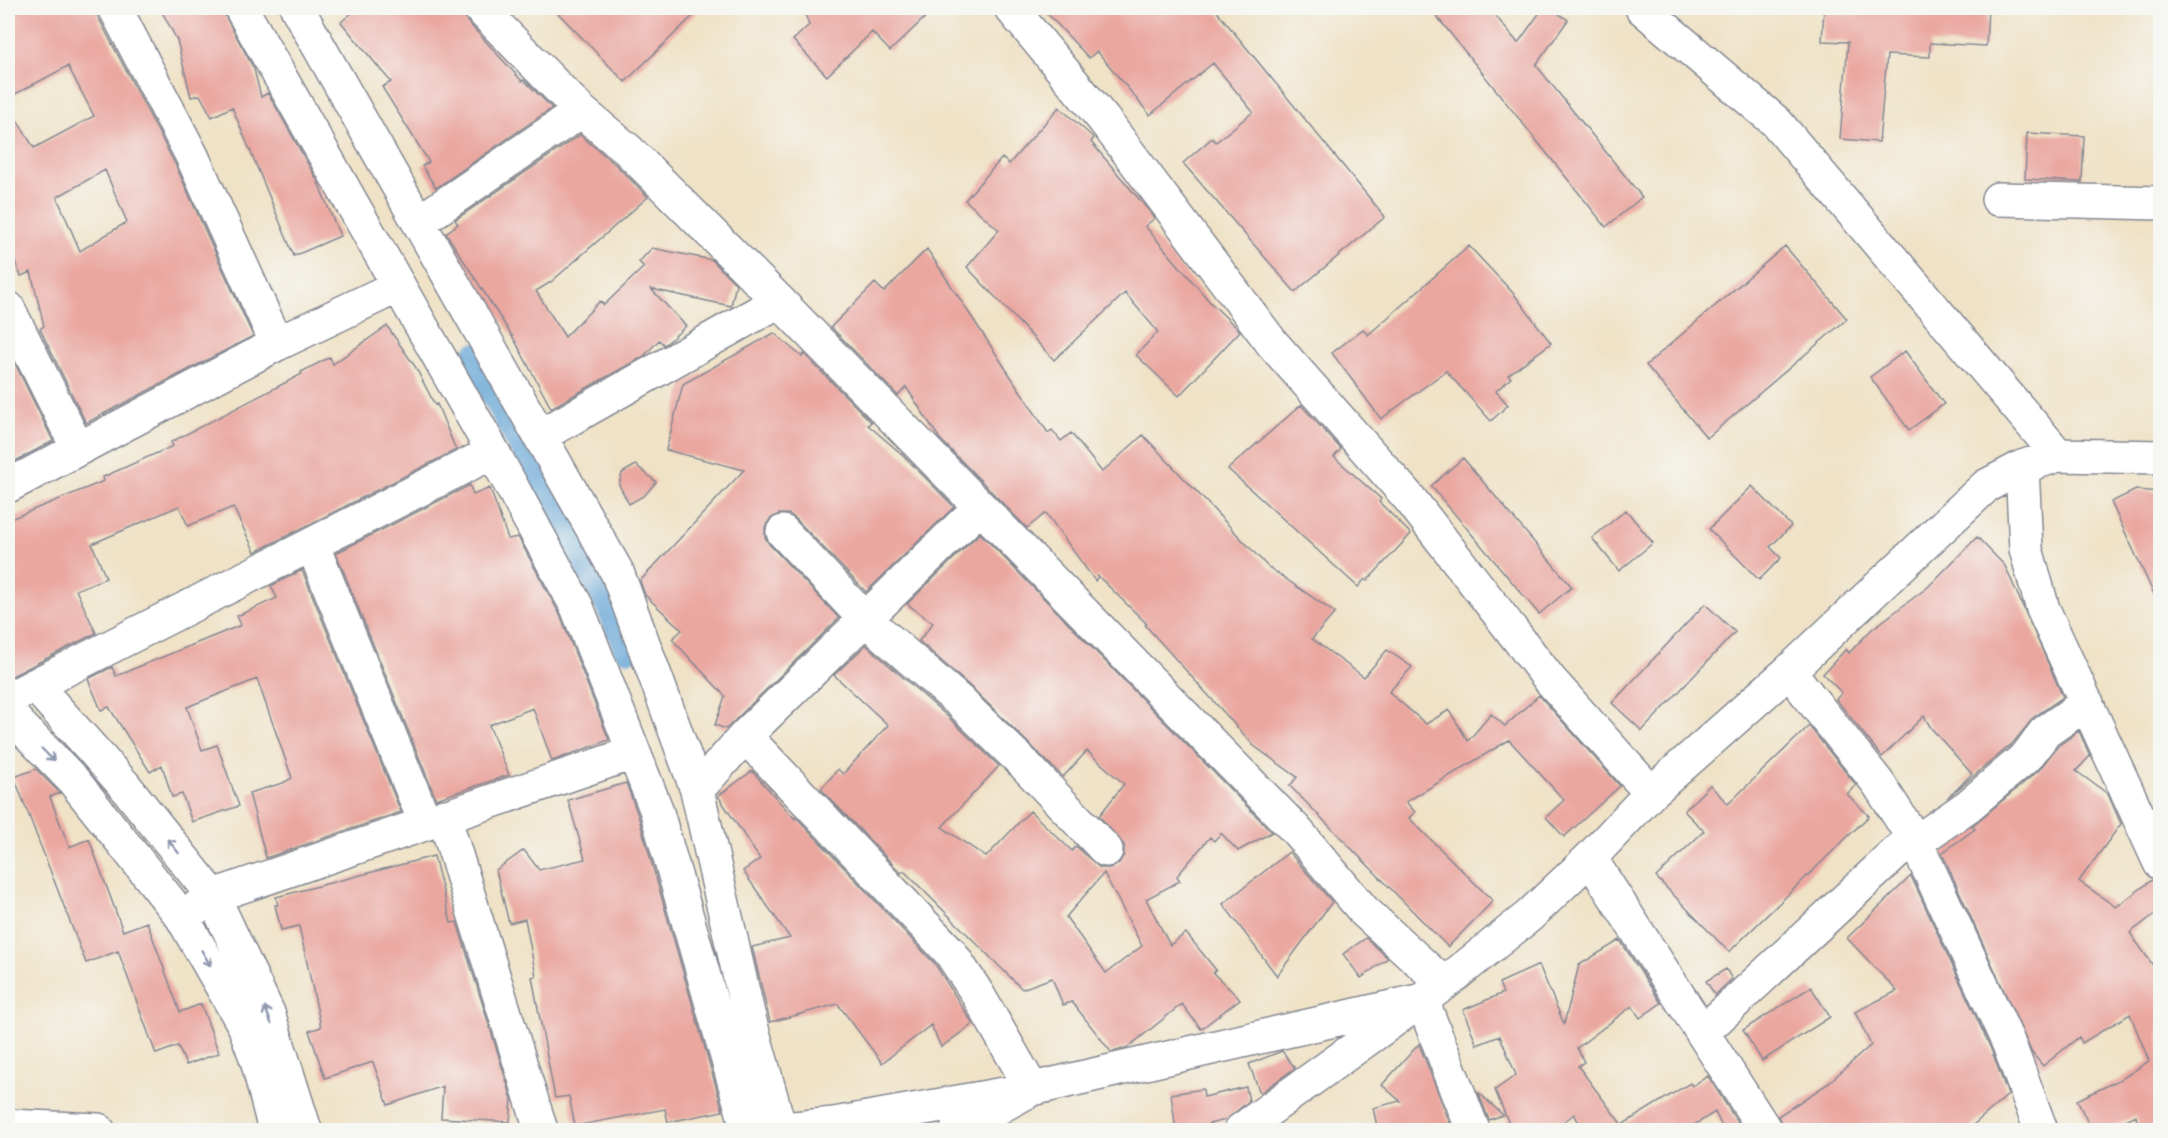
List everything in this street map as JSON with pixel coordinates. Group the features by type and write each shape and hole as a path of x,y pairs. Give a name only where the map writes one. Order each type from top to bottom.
{"street":[{"path":"115,8 192,156 277,344"},
{"path":"241,8 493,452 577,607 656,809 767,1130"},
{"path":"297,8 617,572 697,790 749,1018 767,1130"},
{"path":"480,8 581,111 628,150 779,301 1296,830 1433,992 1473,1131"},
{"path":"1011,8 1104,120 1272,343 1410,499 1551,681 1651,793"},
{"path":"1642,8 1776,122 2058,455"},
{"path":"419,222 581,111"},
{"path":"1998,199 2160,203"},
{"path":"8,486 277,344 398,286"},
{"path":"540,436 779,301"},
{"path":"8,308 78,449"},
{"path":"275,1131 268,1013 213,896 125,786 21,692 493,452"},
{"path":"1241,1131 1433,992 1529,916 1590,858 1651,793 1789,671 1986,486 2022,467 2058,455 2160,457"},
{"path":"2022,467 2026,549 2043,609 2160,863"},
{"path":"697,790 745,736 979,508"},
{"path":"783,532 865,619 960,702 1025,765 1106,850"},
{"path":"312,544 434,819 541,1131"},
{"path":"1789,671 1878,783 1915,840 2008,1042 2041,1131"},
{"path":"1703,1032 1915,840 1968,806 2027,756 2045,732 2087,703"},
{"path":"8,713 73,780 182,917 244,1025 269,1056 305,1131"},
{"path":"745,736 950,952 977,993 1032,1089"},
{"path":"182,917 213,896 633,753"},
{"path":"1590,858 1765,1131"},
{"path":"767,1130 834,1124 1032,1089 1433,992"},
{"path":"957,1131 1032,1089"},
{"path":"8,1125 98,1131"}],"building":[{"path":"8,8 96,8 98,17 175,164 253,336 86,423 40,329 44,326 31,272 21,276 8,245 8,105 34,148 94,116 68,66 8,98","holes":["105,170 127,222 80,251 57,197"]},
{"path":"160,8 221,8 254,69 261,97 268,93 317,180 340,236 294,256 232,107 212,117 200,95 191,97 177,40"},
{"path":"358,8 462,8 467,21 522,81 524,80 552,108 436,188 422,166 429,162 382,87 391,82 341,22"},
{"path":"553,8 701,8 625,82"},
{"path":"803,8 935,8 890,51 872,32 827,76 793,40 809,25"},
{"path":"1042,8 1214,8 1385,217 1295,292 1183,163 1212,138 1216,142 1253,112 1213,63 1150,115 1097,51 1089,58"},
{"path":"1430,8 1489,8 1518,43 1543,8 1550,8 1568,20 1536,65 1642,197 1606,227"},
{"path":"1824,8 1988,8 1986,46 1930,43 1930,57 1887,55 1879,142 1840,139 1848,42 1822,41"},
{"path":"1059,107 1094,138 1091,142 1155,218 1145,226 1210,302 1240,331 1179,396 1136,355 1158,332 1125,293 1054,360 967,267 999,230 965,200 1002,158 1009,164"},
{"path":"2027,133 2084,136 2082,182 2025,179"},
{"path":"580,135 615,164 648,197 551,282 536,291 565,337 600,301 604,305 644,267 639,262 652,248 712,260 736,284 731,306 651,289 686,326 664,345 659,340 644,356 551,408 514,339 446,233 458,224 455,220"},
{"path":"1469,246 1514,294 1551,343 1508,375 1511,378 1496,391 1508,405 1491,421 1446,371 1381,419 1332,353 1363,329 1368,335"},
{"path":"1785,246 1847,319 1707,438 1646,365"},
{"path":"927,249 1048,433 1052,430 1061,441 1071,433 1102,472 1143,435 1267,566 1335,613 1312,639 1364,677 1387,650 1412,667 1389,692 1426,724 1449,710 1468,741 1491,714 1505,726 1539,695 1620,786 1564,837 1546,817 1564,800 1509,740 1406,802 1415,812 1409,818 1493,901 1448,947 1290,786 1297,777 1254,746 1145,625 1147,624 1098,576 1095,581 1046,513 1027,528 940,439 906,387 898,396 831,327 875,283 884,292"},
{"path":"387,326 416,368 435,405 437,404 456,450 255,552 233,507 188,526 179,506 92,544 106,578 76,590 96,633 8,678 8,520 104,481 103,477 173,446 171,442 330,357 333,364"},
{"path":"774,333 802,357 804,354 871,422 868,425 904,456 954,507 866,592 796,519 789,514 779,514 770,519 765,527 765,537 769,544 839,618 726,729 715,725 725,696 672,639 682,630 645,595 640,581 744,470 666,450 683,384"},
{"path":"8,349 53,441 8,465"},
{"path":"1905,351 1944,404 1909,430 1870,377"},
{"path":"1301,405 1341,449 1334,457 1381,499 1379,502 1411,534 1367,581 1365,579 1358,587 1228,469"},
{"path":"1463,458 1572,587 1539,614 1431,486"},
{"path":"636,465 656,482 645,495 629,504 619,485 622,473"},
{"path":"470,485 473,495 490,488 508,539 518,537 560,615 609,740 552,761 533,708 489,725 509,775 436,799 336,553"},
{"path":"1752,486 1791,526 1770,547 1781,558 1759,580 1709,529"},
{"path":"2136,490 2160,492 2160,607 2111,502"},
{"path":"1626,510 1653,543 1619,571 1592,538"},
{"path":"980,533 1272,832 1238,851 1221,833 1214,841 1210,837 1177,876 1180,881 1146,899 1170,945 1186,933 1216,970 1213,973 1240,999 1201,1029 1182,1004 1127,1048 1111,1052 1072,1002 1063,1005 1052,978 1022,989 904,871 901,873 821,789 838,769 843,774 888,725 834,675 866,645 947,716 999,766 942,827 986,857 1030,811 1072,851 1076,846 1100,868 1110,868 1119,863 1124,855 1124,845 1099,816 1124,784 1087,751 1063,777 973,689 919,641 933,623 907,604","holes":["1104,873 1142,946 1106,973 1066,917"]},
{"path":"1977,537 2005,566 2063,697 2034,717 2013,743 1947,798 1972,774 1931,728 1924,716 1882,757 1836,699 1842,693 1823,674 1846,649 1849,653 1871,630 1928,587"},
{"path":"302,570 401,812 266,858 249,793 292,778 257,679 187,707 202,750 217,745 239,806 192,822 182,794 172,797 162,765 150,772 109,707 101,710 88,679 112,667 116,676 241,625 237,616 277,598 271,586"},
{"path":"1705,604 1735,632 1642,731 1612,703"},
{"path":"1809,726 1856,785 1847,794 1869,816 1729,952 1656,877 1704,831 1684,811 1710,785 1728,804"},
{"path":"2079,731 2090,756 2076,771 2108,794 2121,824 2079,881 2116,907 2152,880 2160,881 2160,910 2130,933 2160,975 2160,1131 2139,1131 2136,1115 2104,1131 2092,1131 2077,1100 2123,1078 2149,1061 2130,1014 2082,1043 2079,1037 2043,1066 2032,1053 1942,853 1975,829 1972,826 2039,770 2058,746"},
{"path":"36,769 60,793 50,797 69,847 89,839 123,931 147,922 180,1012 201,1004 219,1053 186,1065 178,1046 156,1054 118,951 86,963 14,777"},
{"path":"752,771 795,819 796,817 935,964 973,1024 941,1047 931,1025 882,1063 838,1004 770,1022 752,947 790,938 743,871 760,859 718,796"},
{"path":"626,783 638,815 723,1111 668,1122 665,1109 575,1126 569,1096 555,1098 532,977 536,976 525,919 509,923 496,870 524,850 539,870 585,859 568,800"},
{"path":"1289,852 1332,902 1277,976 1223,904"},
{"path":"434,856 451,923 457,922 512,1099 510,1122 441,1118 443,1086 388,1105 373,1062 325,1078 309,1031 321,1027 299,926 281,930 275,905 278,905 276,897"},
{"path":"1911,876 1991,1049 2008,1095 1966,1131 1784,1131 1778,1116 1826,1085 1871,1045 1855,1012 1897,991 1847,938"},
{"path":"1366,938 1388,958 1361,978 1343,954"},
{"path":"1620,940 1661,1003 1640,1018 1632,1006 1577,1048 1584,1062 1578,1066 1622,1125 1690,1083 1692,1086 1708,1076 1743,1131 1724,1131 1715,1112 1685,1131 1584,1131 1574,1114 1552,1131 1512,1131 1495,1090 1516,1075 1500,1036 1477,1045 1463,1010 1503,993 1499,983 1539,965 1564,1024 1579,965"},
{"path":"1726,969 1732,979 1715,995 1706,981"},
{"path":"1811,987 1830,1017 1762,1061 1743,1030"},
{"path":"1419,1044 1453,1131 1378,1131 1373,1108 1400,1101 1382,1085"},
{"path":"1282,1051 1295,1068 1260,1093 1249,1064"},
{"path":"1246,1087 1249,1101 1226,1120 1208,1124 1209,1131 1176,1131 1171,1094 1203,1089 1204,1097"},
{"path":"1478,1092 1503,1115 1489,1120"}],"waterway":[{"path":"477,358 612,607 628,646"}]}
